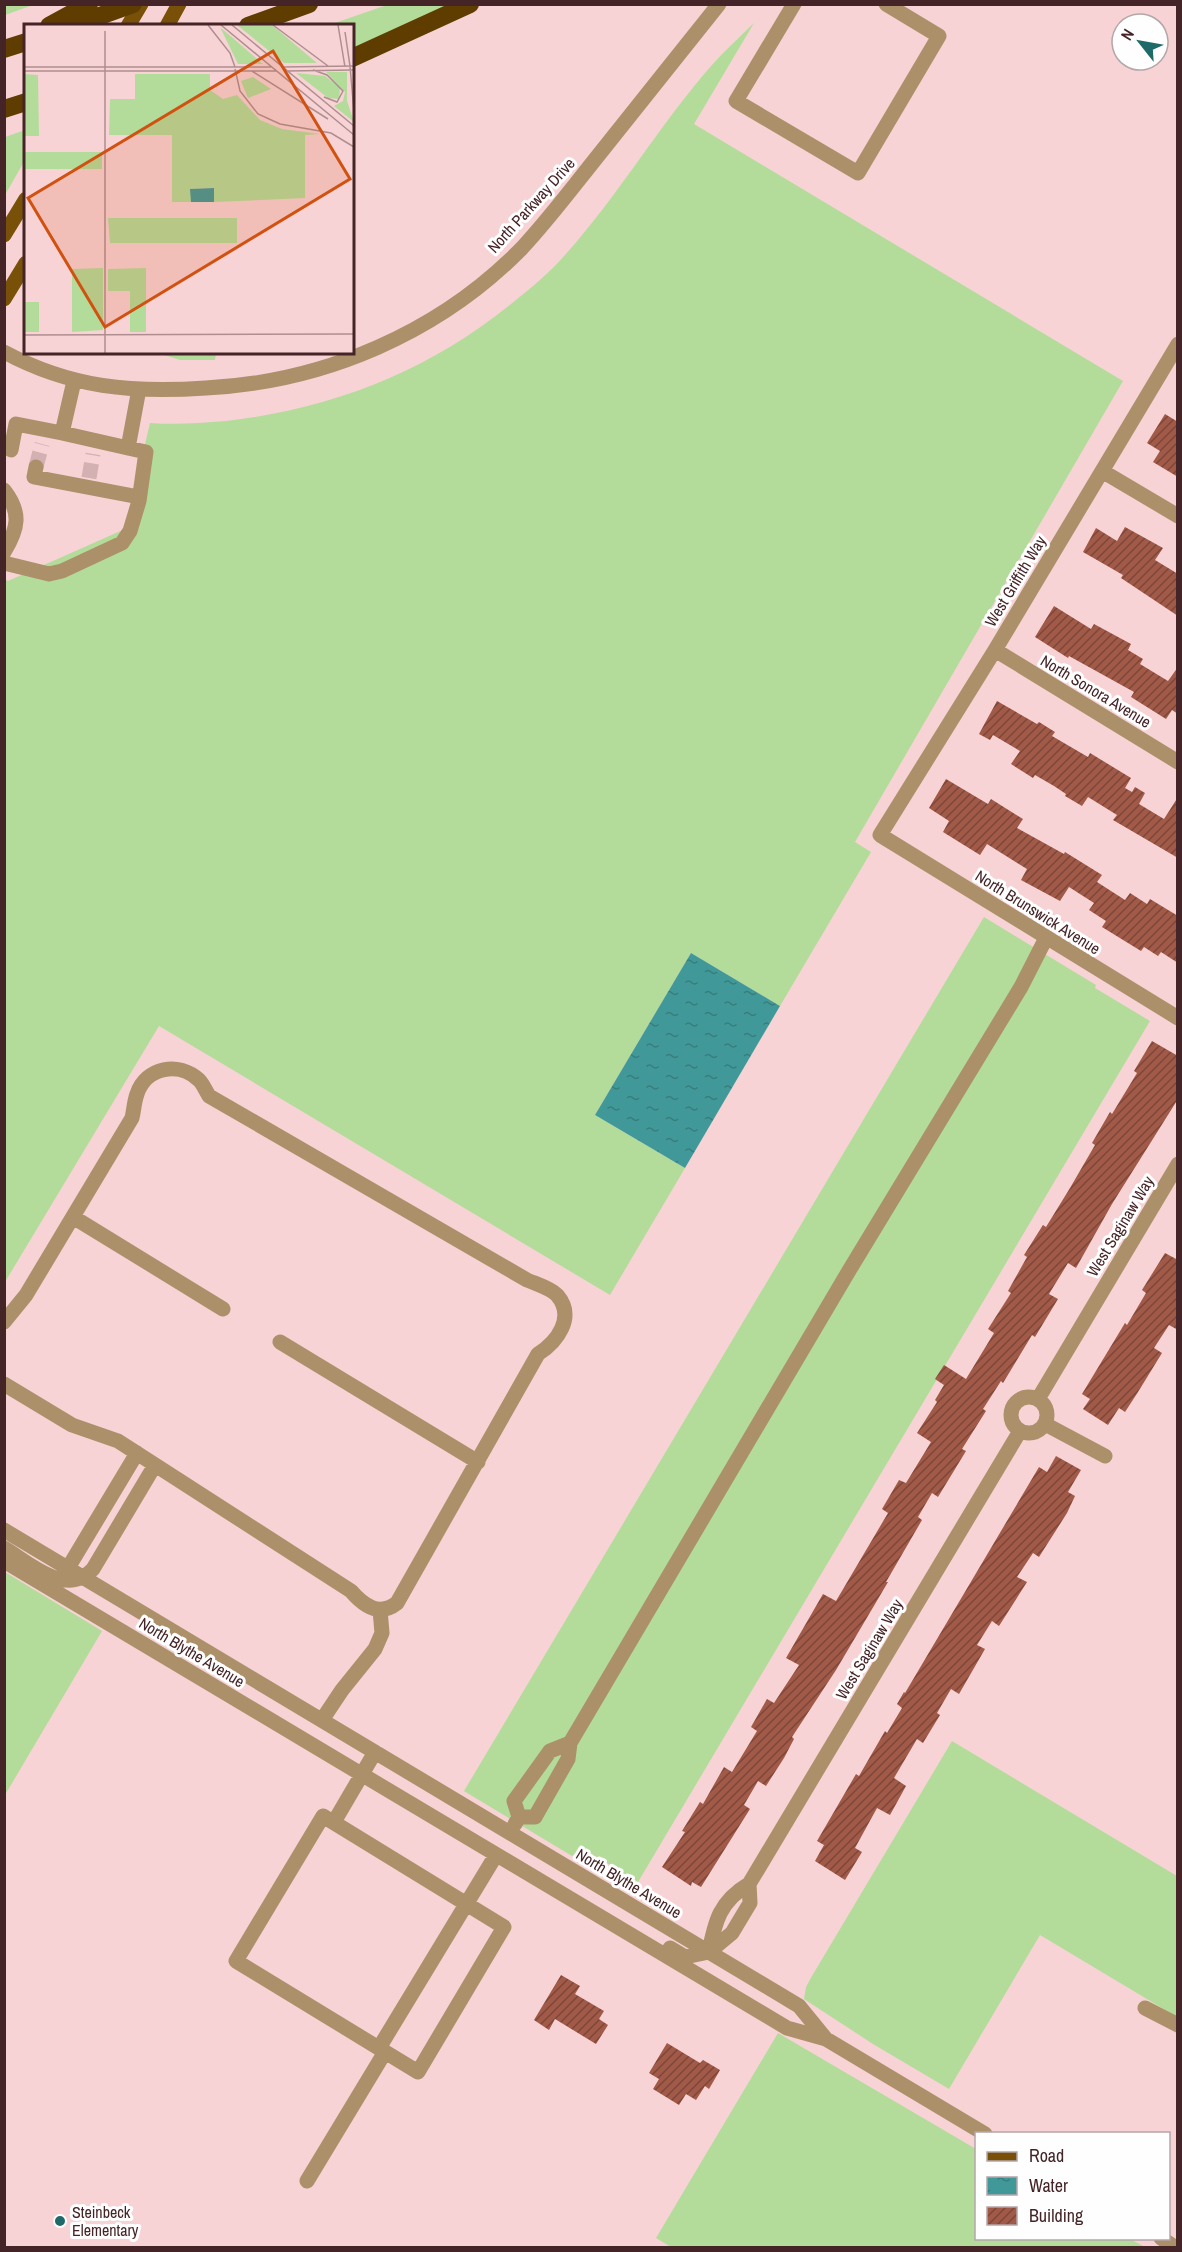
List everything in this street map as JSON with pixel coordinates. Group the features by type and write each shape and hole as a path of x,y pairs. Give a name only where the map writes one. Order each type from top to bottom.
{"highway":[{"path":"53,24 88,4"},
{"path":"78,24 133,4"},
{"path":"254,24 309,4"},
{"path":"354,57 470,4"},
{"path":"6,48 24,41"},
{"path":"4,109 24,103"}],"main road":[{"path":"129,24 141,4"},
{"path":"168,24 179,4"},
{"path":"4,235 24,202"},
{"path":"4,299 24,266"}],"street":[{"name":"North Parkway Drive","path":"4,352 74,381 139,389 187,390 231,387 277,380 321,370 365,355 407,334 446,310 488,279 522,248 555,210 719,4"},
{"path":"794,4 736,100 858,173 939,36 886,4"},
{"name":"West Griffith Way","path":"880,836 995,650 1178,344"},
{"path":"62,433 74,381"},
{"path":"128,448 139,389"},
{"path":"4,563 50,574 62,571 122,543 130,531 139,497 146,452 128,448 95,447 62,433 43,437 16,424 11,450"},
{"path":"36,467 34,477 88,482 139,497"},
{"path":"1102,471 1178,516"},
{"path":"4,490 9,496 17,520 16,533 4,552"},
{"name":"North Sonora Avenue","path":"995,650 1178,762"},
{"name":"North Brunswick Avenue","path":"880,836 1178,1018"},
{"path":"519,1817 535,1817 568,1759 570,1743 850,1269 1021,987 1046,938"},
{"path":"4,1322 26,1295 132,1118 137,1093 145,1080 158,1070 173,1068 186,1072 199,1080 209,1096 527,1280 556,1294 564,1307 566,1317 561,1332 546,1349 538,1354 398,1603 391,1608 380,1610 367,1607 351,1591 118,1441 72,1425 4,1384"},
{"name":"West Saginaw Way","path":"1038,1399 1178,1164"},
{"path":"73,1217 223,1309"},
{"path":"280,1342 478,1461"},
{"path":"1024,1397 1038,1399 1047,1410 1045,1424 1034,1433 1020,1431 1011,1420 1013,1406 1024,1397"},
{"path":"1045,1424 1105,1456"},
{"name":"West Saginaw Way","path":"709,1952 715,1922 733,1894 749,1884 1020,1431"},
{"path":"68,1568 137,1453"},
{"path":"4,1548 59,1580 72,1582 85,1578 93,1569 155,1465"},
{"path":"105,1507 124,1517"},
{"name":"North Blythe Avenue","path":"4,1530 799,2006 826,2039"},
{"name":"North Blythe Avenue","path":"4,1561 787,2028 826,2039 983,2132"},
{"path":"322,1720 342,1690 375,1650 381,1633 380,1610"},
{"path":"510,1832 519,1817 514,1801 550,1751 570,1743"},
{"path":"333,1822 375,1752"},
{"path":"532,1775 553,1786"},
{"path":"323,1816 466,1903 504,1927 418,2072 236,1961 323,1816"},
{"path":"308,2181 496,1854"},
{"name":"North Blythe Avenue","path":"557,1891 576,1892 685,1957 709,1952"},
{"path":"1145,2008 1178,2025"}],"green space":[{"path":"5,4 33,4 33,5 5,15"},
{"path":"387,5 454,5 354,50 354,24 332,24"},
{"path":"754,23 694,124 1123,381 855,842 871,852 780,1006 691,953 595,1115 685,1168 610,1295 159,1026 5,1282 5,579 8,581 125,529 150,423 226,421 304,407 378,383 447,349 480,328 532,287 565,255 585,232 693,88 717,59"},
{"path":"24,130 24,162 5,195 5,137"},
{"path":"161,354 216,354 215,360 180,360"},
{"path":"984,917 1096,985 1095,988 1150,1021 638,1882 582,1848 572,1856 464,1791"},
{"path":"5,1572 102,1631 5,1795"},
{"path":"952,1741 1177,1876 1177,2017 1040,1935 949,2089 873,2044 804,1999 806,1987 812,1976"},
{"path":"778,2033 975,2148 975,2240 1132,2240 1145,2247 671,2247 656,2238"}],"water":[{"path":"691,953 780,1006 685,1168 595,1115"}],"building":[{"path":"1165,414 1178,422 1178,477 1153,462 1160,451 1147,443"},
{"path":"1125,527 1163,548 1155,560 1178,574 1178,616 1121,578 1123,575 1083,552 1096,528 1117,541"},
{"path":"1054,606 1091,629 1094,624 1131,644 1128,650 1143,659 1140,664 1168,681 1178,667 1178,714 1172,710 1166,719 1131,697 1134,692 1069,656 1068,658 1035,637"},
{"path":"997,701 1037,724 1039,722 1055,732 1052,736 1088,757 1090,753 1131,778 1125,788 1132,792 1135,787 1145,793 1139,804 1164,819 1178,797 1178,858 1113,820 1117,815 1088,797 1082,806 1054,786 1035,775 1033,778 1011,764 1020,751 993,735 990,740 979,734"},
{"path":"946,779 988,804 991,799 1023,819 1017,828 1064,854 1065,852 1102,875 1097,882 1125,900 1130,893 1147,904 1150,899 1178,916 1178,963 1161,952 1158,956 1144,947 1141,951 1102,927 1106,921 1089,910 1094,903 1069,887 1060,901 1021,880 1027,869 987,844 980,855 943,832 949,821 929,808"},
{"path":"1152,1041 1178,1056 1178,1099 1112,1204 1076,1268 1068,1263 1049,1294 1058,1299 1035,1337 1032,1335 1003,1383 1001,1381 983,1409 986,1411 962,1449 966,1451 938,1497 932,1493 918,1517 922,1520 886,1582 888,1582 836,1670 792,1737 794,1739 784,1758 766,1786 758,1781 744,1805 750,1809 701,1887 692,1882 691,1886 662,1867 685,1832 682,1831 700,1802 703,1804 724,1767 732,1772 757,1731 751,1727 767,1699 774,1703 799,1665 786,1658 823,1594 836,1601 888,1513 882,1509 899,1480 906,1483 931,1442 917,1433 937,1402 935,1400 944,1385 935,1379 944,1365 966,1379 994,1333 988,1329 1011,1293 1008,1291 1027,1257 1024,1255 1043,1225 1046,1227 1070,1188 1095,1145 1092,1143 1137,1073 1134,1071"},
{"path":"1165,1253 1178,1260 1178,1330 1169,1325 1154,1348 1162,1353 1125,1412 1119,1408 1108,1425 1083,1409 1090,1399 1082,1394 1146,1293 1142,1290"},
{"path":"1056,1456 1081,1470 1068,1492 1075,1496 1067,1513 1039,1557 1033,1553 1017,1577 1027,1582 999,1626 992,1621 977,1645 985,1649 959,1694 951,1689 937,1713 940,1715 923,1743 917,1739 894,1778 906,1786 890,1815 877,1808 855,1848 862,1852 845,1880 815,1861 824,1845 817,1841 856,1774 859,1776 885,1731 887,1733 902,1708 897,1704 1039,1467 1047,1472"},
{"path":"561,1975 580,1986 575,1994 604,2011 599,2019 608,2025 596,2044 555,2019 549,2030 534,2020"},
{"path":"667,2043 700,2063 703,2060 720,2070 709,2089 705,2086 696,2100 686,2094 679,2105 653,2089 659,2079 649,2073"}],"tunnel":[{"path":"36,467 42,444"},
{"path":"89,478 93,454"}],"place":[{"name":"Steinbeck Elementary","path":"60,2221"}]}
